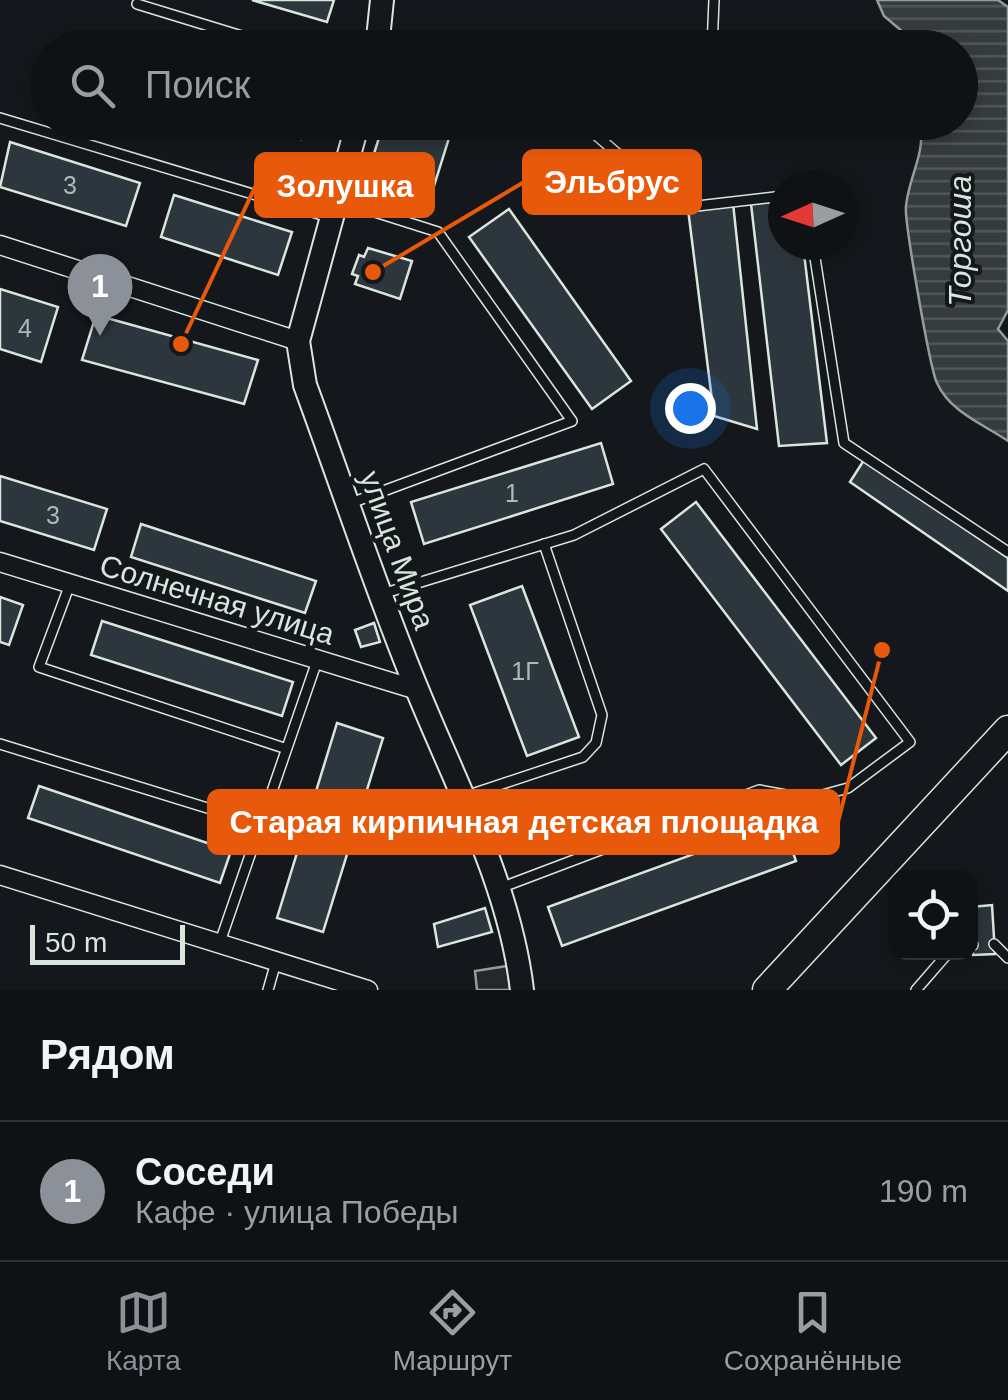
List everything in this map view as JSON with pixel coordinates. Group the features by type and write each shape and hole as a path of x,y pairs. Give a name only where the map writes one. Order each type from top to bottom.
{"main road":[{"path":"766,990 1008,730"}],"street":[{"path":"380,30 382,0"},
{"name":"улица Мира","path":"353,140 298,341 305,385 417,690 497,889 515,941 522,990"},
{"path":"0,245 298,341"},
{"name":"Солнечная улица","path":"0,562 417,690"},
{"path":"0,875 368,990"}],"lane":[{"path":"713,30 714,0"},
{"path":"137,4 222,30"},
{"path":"0,118 30,126"},
{"path":"81,140 334,209 438,232 572,421 348,504"},
{"path":"603,140 680,208 768,198"},
{"path":"815,260 844,443 1008,552"},
{"path":"382,594 574,535 704,469 910,742 848,788 808,799 759,790 497,889"},
{"path":"463,797 583,758 596,743 602,714 544,544"},
{"path":"70,584 40,667 284,748"},
{"path":"220,942 284,748 318,660"},
{"path":"0,744 259,824"},
{"path":"994,944 1008,958"},
{"path":"268,990 277,960"},
{"path":"916,990 941,960"}],"shaded area":[{"path":"507,966 510,990 477,990 475,971"}],"water":[{"name":"Торгоша","path":"877,0 998,0 1008,7 1008,310 998,329 1008,341 1008,441 959,410 937,383 906,217 921,140 978,140 978,30 901,30 884,16"}],"building":[{"path":"252,0 334,0 327,22"},
{"path":"378,140 448,140 429,202 365,182"},
{"path":"10,142 140,183 126,226 0,187"},
{"path":"174,195 292,232 278,275 161,237"},
{"path":"768,202 768,260 805,260 827,443 779,446 751,204"},
{"path":"733,203 757,429 714,416 688,209"},
{"path":"509,209 631,381 592,409 469,237"},
{"path":"368,248 412,261 400,299 355,284 358,276 352,274 359,255 364,257"},
{"path":"0,289 58,307 41,362 0,349"},
{"path":"96,315 258,360 244,404 82,360"},
{"path":"601,443 613,484 424,544 411,502"},
{"path":"864,460 1008,558 1008,591 850,482"},
{"path":"0,476 107,509 94,550 0,521"},
{"path":"696,502 876,738 841,765 661,529"},
{"path":"141,524 316,581 305,613 131,557"},
{"path":"522,586 579,737 527,756 470,605"},
{"path":"0,597 23,605 9,645 0,642"},
{"path":"102,621 293,682 282,716 91,655"},
{"path":"374,623 380,642 361,647 355,630"},
{"path":"337,723 383,738 323,932 277,918"},
{"path":"39,786 231,851 220,883 28,818"},
{"path":"782,822 796,861 562,946 548,907"},
{"path":"992,905 995,954 978,955 978,906"},
{"path":"485,908 492,932 438,947 434,924"}],"place":[{"name":"Эльбрус","path":"373,272"},
{"name":"Соседи","path":"100,336"},
{"name":"Золушка","path":"181,344"},
{"name":"Старая кирпичная детская площадка","path":"882,650"}]}
